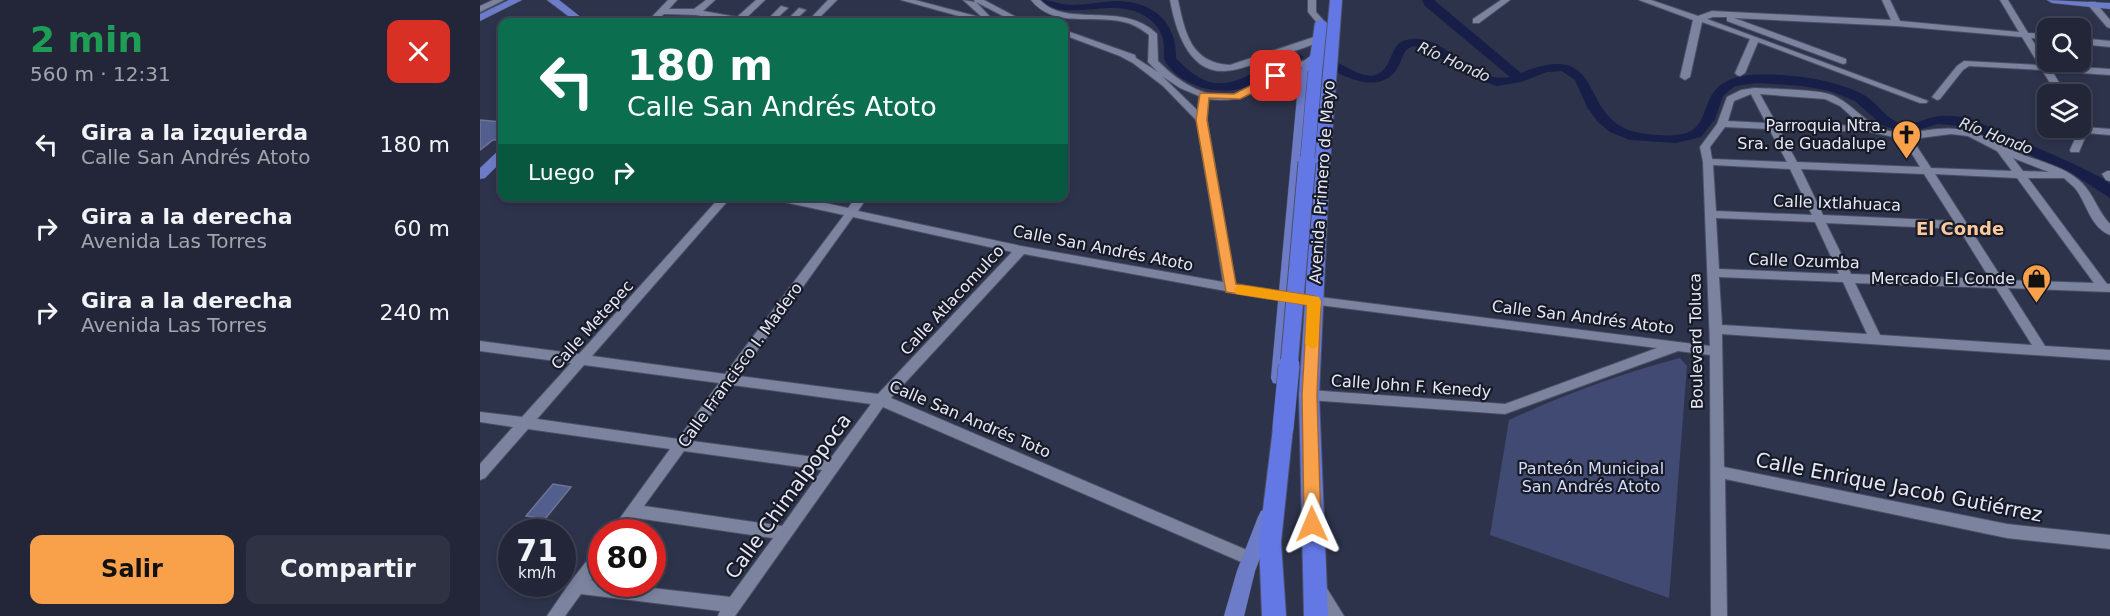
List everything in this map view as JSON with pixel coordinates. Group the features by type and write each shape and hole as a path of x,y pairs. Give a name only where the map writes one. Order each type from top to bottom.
{"highway":[{"name":"Avenida Primero de Mayo","path":"1274,616 1270,563 1271,524 1283,428 1314,62 1326,8"},
{"name":"Avenida Primero de Mayo","path":"1316,616 1310,395 1321,176 1326,8"},
{"path":"1297,176 1308,181 1321,176"}],"main road":[{"path":"480,16 509,0"},
{"path":"480,16 517,0"},
{"path":"544,0 564,18"},
{"path":"552,0 577,18"},
{"path":"2052,0 2110,6"},
{"name":"Avenida Primero de Mayo","path":"1280,455 1275,427 1305,75 1314,62"},
{"path":"481,173 498,158"},
{"name":"Avenida Primero de Mayo","path":"1234,616 1251,560 1274,500"}],"street":[{"path":"480,9 500,0"},
{"path":"656,18 673,0"},
{"path":"696,12 711,0"},
{"path":"740,18 761,0"},
{"path":"815,18 833,0"},
{"path":"905,0 974,18"},
{"path":"967,0 976,6 986,18"},
{"path":"978,0 1012,17"},
{"path":"1035,0 1038,6 1049,11 1072,13 1110,10 1137,19 1153,34 1153,62"},
{"path":"1174,0 1178,23 1197,58 1207,66 1218,69 1231,68 1320,38"},
{"name":"Avenida Primero de Mayo","path":"1312,0 1312,12 1326,8"},
{"path":"1476,21 1506,0"},
{"path":"1643,0 1923,101"},
{"path":"1886,0 1897,23"},
{"path":"2004,0 2037,56"},
{"path":"2092,4 2110,25"},
{"path":"773,18 784,8"},
{"path":"793,18 802,10"},
{"path":"664,11 696,12 723,18"},
{"path":"1718,14 1843,61"},
{"path":"1685,77 1698,19 1704,15 1897,23 2037,36"},
{"path":"1068,34 1125,55 1153,62 1178,82 1204,95 1226,98 1245,94 1292,67 1314,62"},
{"path":"1740,72 1755,39"},
{"path":"2091,42 2110,44"},
{"path":"1125,55 1151,69 1178,93 1202,120"},
{"path":"1937,97 1960,68 1967,63 2037,67"},
{"path":"2091,71 2110,72"},
{"path":"1754,91 1794,166 1875,338"},
{"path":"1754,91 1827,96 1843,104 1860,122 1871,129"},
{"name":"Boulevard Toluca","path":"1719,616 1716,329 1708,162 1705,147 1722,124 1730,99 1744,92 1754,91"},
{"path":"1204,95 1202,120 1230,288"},
{"path":"1722,124 1871,129 1906,137 1939,132 1962,132 2068,176 2079,187 2097,218 2110,231"},
{"path":"2091,129 2110,132"},
{"path":"1906,137 2042,351"},
{"path":"2075,150 2079,138"},
{"path":"2000,148 2107,288"},
{"path":"1708,162 2068,176"},
{"name":"Calle Metepec","path":"480,474 723,201"},
{"name":"Calle San Andrés Atoto","path":"799,201 1022,250 1264,294 1276,290 1287,290 1314,301 1715,351"},
{"name":"Calle Francisco I. Madero","path":"627,519 860,201"},
{"name":"Calle Ixtlahuaca","path":"1710,214 1963,225"},
{"name":"Calle Atlacomulco","path":"881,400 1022,250"},
{"name":"Calle Ozumba","path":"1713,273 2107,288"},
{"path":"1716,329 1875,338 2109,357"},
{"name":"Calle San Andrés Toto","path":"480,346 881,400 1251,560"},
{"name":"Calle John F. Kenedy","path":"1310,395 1505,409 1678,346"},
{"name":"Calle Chimalpopoca","path":"730,611 881,400"},
{"path":"480,417 834,466"},
{"name":"Calle Enrique Jacob Gutiérrez","path":"1716,471 2007,531 2110,542"},
{"path":"633,512 785,533"},
{"path":"1313,567 1320,592 1336,616"},
{"path":"588,571 576,586 730,611"},
{"path":"555,616 568,597"}],"green space":[{"name":"Panteón Municipal San Andrés Atoto","path":"1680,358 1687,366 1669,598 1490,535 1509,420 1593,385"}],"building":[{"path":"480,120 498,122 498,140 493,140 480,150"},
{"path":"553,484 571,487 545,519 526,516"}],"waterway":[{"name":"Río Hondo","path":"1047,0 1048,4 1063,8 1121,5 1145,11 1159,21 1168,35 1170,59 1191,79 1212,86 1239,85 1283,62 1298,57"},
{"path":"1428,0 1429,4 1518,77"},
{"name":"Río Hondo","path":"1333,65 1359,78 1374,79 1381,77 1391,69 1403,45 1415,42 1433,48 1476,74 1497,82 1507,82 1545,68 1565,68 1581,78 1593,107 1609,125 1630,136 1659,139 1684,138 1696,134 1704,127 1716,95 1730,84 1757,79 1803,82 1834,88 1860,98 1887,122 1903,128 1938,120 1965,122 2075,169 2102,184 2110,193"}],"slow traffic":[{"path":"1241,290 1314,301 1312,344"}],"place":[{"name":"Parroquia Ntra. Sra. de Guadalupe","path":"1907,160"},
{"name":"Mercado El Conde","path":"2036,304"}],"district":[{"name":"El Conde","path":"1960,228"}],"route":[{"path":"1276,76 1236,97 1204,95 1202,120 1230,288 1314,301 1310,395 1312,524"}]}
